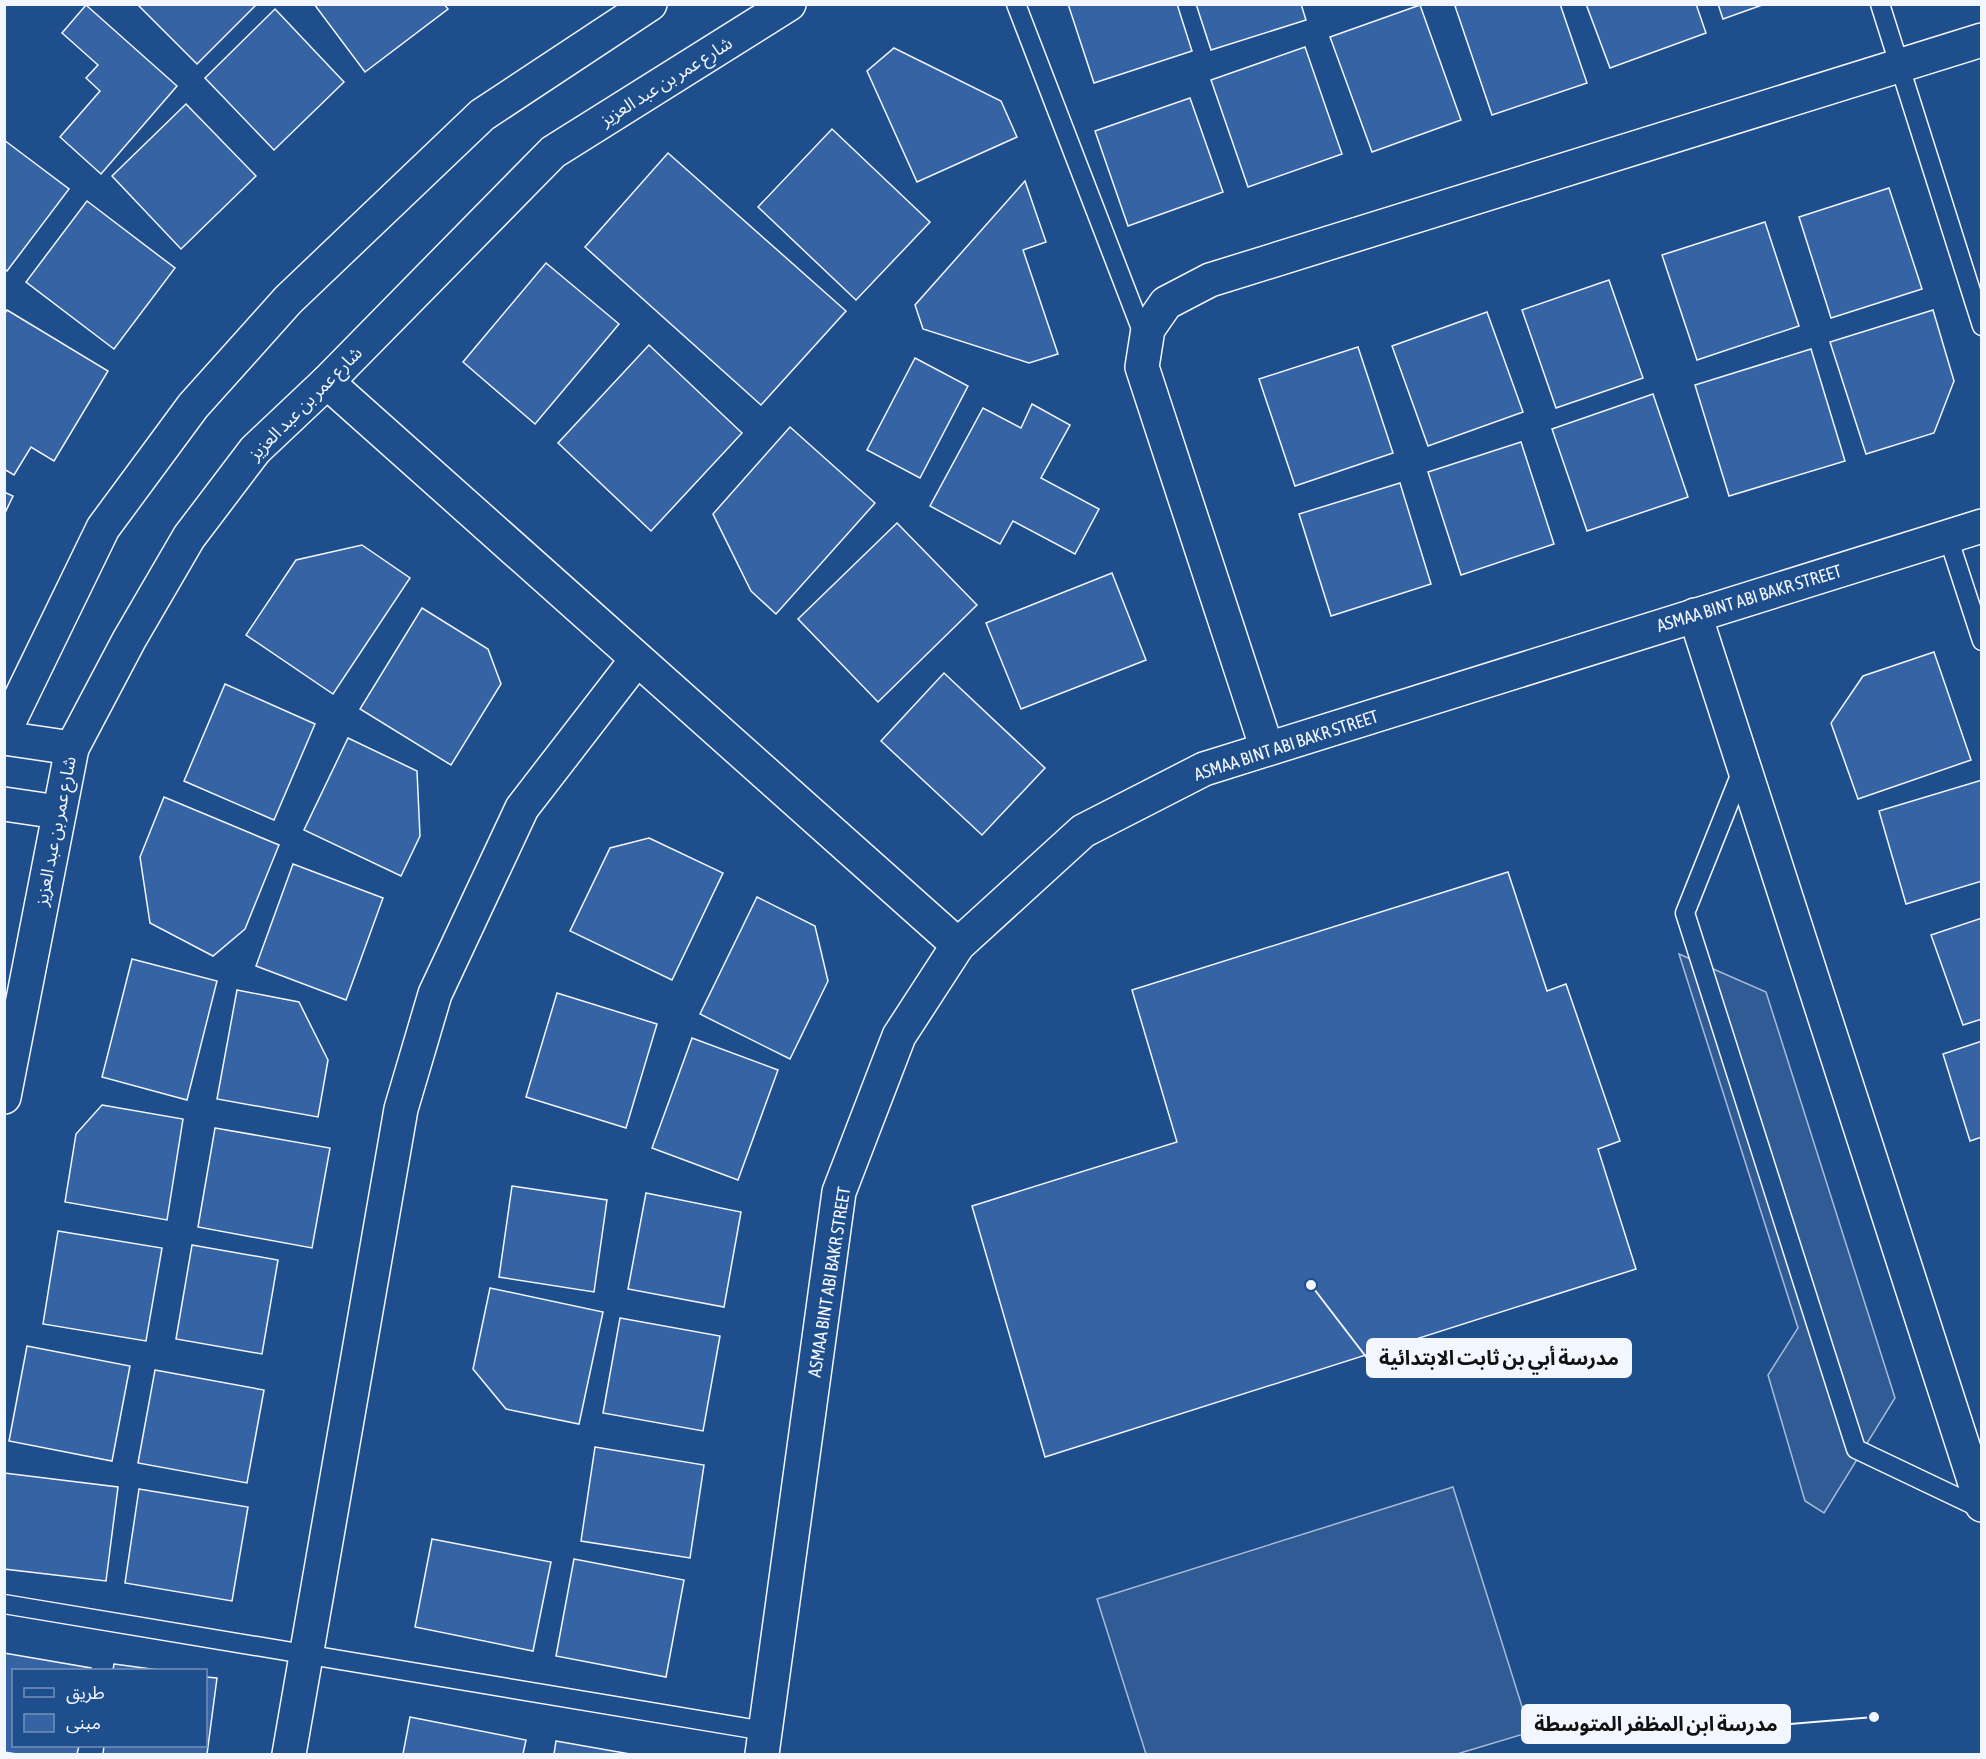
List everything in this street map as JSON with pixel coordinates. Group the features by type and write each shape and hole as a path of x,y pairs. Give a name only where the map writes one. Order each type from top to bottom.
{"street":[{"path":"4,732 103,528 193,406 288,300 482,115 650,4"},
{"name":"شارع عمر بن عبد العزيز","path":"4,1096 72,748 129,640 189,537 255,450 327,382 553,152 789,4"},
{"path":"1267,749 1142,367 1148,329 1166,303 1210,280 1982,40"},
{"path":"327,382 958,945"},
{"name":"ASMAA BINT ABI BAKR STREET","path":"764,1743 840,1192 899,1036 958,945 1083,831 1204,769 1982,526"},
{"path":"1695,615 1982,1507"},
{"path":"289,1755 401,1109 435,994 522,808 637,659"},
{"path":"4,738 72,748"},
{"path":"4,804 58,812"}],"lane":[{"path":"1016,4 1146,341"},
{"path":"1881,4 1982,326"},
{"path":"1948,537 1982,641"},
{"path":"1744,766 1686,913 1856,1449 1982,1507"},
{"path":"4,1604 307,1655 764,1743"}],"shaded area":[{"path":"1679,954 1766,992 1895,1398 1824,1513 1805,1501 1768,1375 1798,1328"},
{"path":"1453,1487 1530,1732 1457,1754 1146,1754 1097,1599"}],"building":[{"path":"137,4 257,4 197,64"},
{"path":"314,4 444,4 448,9 365,72"},
{"path":"1068,4 1177,4 1192,51 1094,83"},
{"path":"1196,4 1301,4 1306,20 1211,50"},
{"path":"1460,4 1560,4 1587,83 1492,115 1455,6"},
{"path":"1586,4 1696,4 1706,33 1610,68"},
{"path":"1718,4 1765,4 1723,19"},
{"path":"86,5 177,86 101,174 60,137 100,91 86,78 98,65 62,33"},
{"path":"1420,5 1461,120 1372,152 1330,37"},
{"path":"275,9 344,82 274,150 205,78"},
{"path":"1305,47 1342,154 1248,187 1211,80"},
{"path":"894,48 1001,101 1017,137 917,182 867,71"},
{"path":"1190,98 1223,192 1128,226 1095,131"},
{"path":"186,104 256,176 181,249 112,176"},
{"path":"832,129 930,222 856,300 758,207"},
{"path":"4,140 69,189 7,271 4,269"},
{"path":"668,153 846,311 761,405 585,247"},
{"path":"1025,181 1046,242 1023,250 1058,354 1029,363 923,329 915,305"},
{"path":"1889,188 1922,289 1831,318 1799,217"},
{"path":"87,201 175,268 114,349 26,282"},
{"path":"1765,222 1799,326 1697,360 1662,255"},
{"path":"546,263 619,324 535,424 463,362"},
{"path":"1609,280 1643,378 1556,408 1522,310"},
{"path":"7,310 108,371 54,461 31,447 14,475 4,469 4,315"},
{"path":"1933,310 1954,381 1934,433 1866,454 1830,342"},
{"path":"1487,312 1523,412 1428,446 1392,346"},
{"path":"649,345 742,433 651,531 558,443"},
{"path":"1358,347 1393,453 1295,486 1259,379"},
{"path":"1811,349 1845,461 1729,496 1695,385"},
{"path":"915,358 968,386 920,478 867,450"},
{"path":"1653,394 1688,497 1587,531 1552,429"},
{"path":"1032,404 1070,425 1041,478 1099,509 1075,554 1013,521 1000,544 930,506 983,408 1021,428"},
{"path":"790,427 875,503 776,614 751,591 713,514"},
{"path":"1521,442 1554,544 1461,575 1428,472"},
{"path":"1400,483 1431,584 1331,616 1299,514"},
{"path":"4,492 13,496 4,515"},
{"path":"897,523 977,605 878,702 798,619"},
{"path":"362,545 410,578 333,694 246,635 296,560"},
{"path":"1112,573 1146,660 1021,709 986,623"},
{"path":"422,608 488,649 501,684 451,765 360,709"},
{"path":"1934,652 1971,760 1858,799 1831,723 1863,676"},
{"path":"944,673 1045,768 982,835 881,741"},
{"path":"225,684 315,724 274,820 184,781"},
{"path":"348,738 417,771 420,836 401,876 304,830"},
{"path":"1982,780 1982,881 1906,904 1879,811"},
{"path":"164,797 279,845 245,929 213,956 150,923 140,857"},
{"path":"649,838 723,873 672,980 570,931 610,848"},
{"path":"293,864 383,898 346,1000 256,966"},
{"path":"1508,872 1547,991 1566,984 1620,1141 1598,1149 1636,1269 1045,1457 972,1206 1177,1142 1132,990"},
{"path":"757,897 815,926 828,981 790,1059 700,1014"},
{"path":"1982,918 1982,1019 1963,1025 1931,935"},
{"path":"132,959 217,981 187,1100 102,1077"},
{"path":"237,990 299,1002 328,1060 318,1117 217,1099"},
{"path":"557,993 657,1024 626,1128 526,1097"},
{"path":"692,1038 778,1070 738,1180 652,1148"},
{"path":"1982,1041 1982,1137 1970,1141 1943,1054"},
{"path":"102,1105 183,1119 167,1220 65,1202 76,1134"},
{"path":"215,1128 330,1148 312,1248 198,1227"},
{"path":"512,1186 607,1200 594,1292 499,1277"},
{"path":"646,1193 741,1212 724,1307 628,1289"},
{"path":"58,1231 162,1248 146,1341 43,1324"},
{"path":"192,1245 278,1260 262,1354 176,1339"},
{"path":"490,1288 603,1312 579,1424 506,1409 473,1369"},
{"path":"620,1318 720,1336 703,1431 603,1413"},
{"path":"27,1346 130,1366 112,1461 9,1441"},
{"path":"155,1370 264,1390 247,1483 138,1463"},
{"path":"595,1447 704,1465 690,1558 581,1541"},
{"path":"4,1473 118,1487 106,1581 4,1569"},
{"path":"139,1489 248,1507 232,1601 125,1583"},
{"path":"432,1539 551,1562 533,1651 415,1627"},
{"path":"574,1559 684,1580 666,1677 556,1656"},
{"path":"4,1653 91,1668 12,1669 12,1747 79,1747 77,1754 4,1752"},
{"path":"114,1664 152,1669 113,1669"},
{"path":"207,1677 217,1678 207,1754 103,1754 104,1747 207,1747"},
{"path":"410,1717 526,1740 523,1754 403,1754"},
{"path":"556,1741 630,1754 554,1754"}],"place":[{"name":"مدرسة أبي بن ثابت الابتدائية","path":"1311,1285"},
{"name":"مدرسة ابن المظفر المتوسطة","path":"1874,1717"}]}
